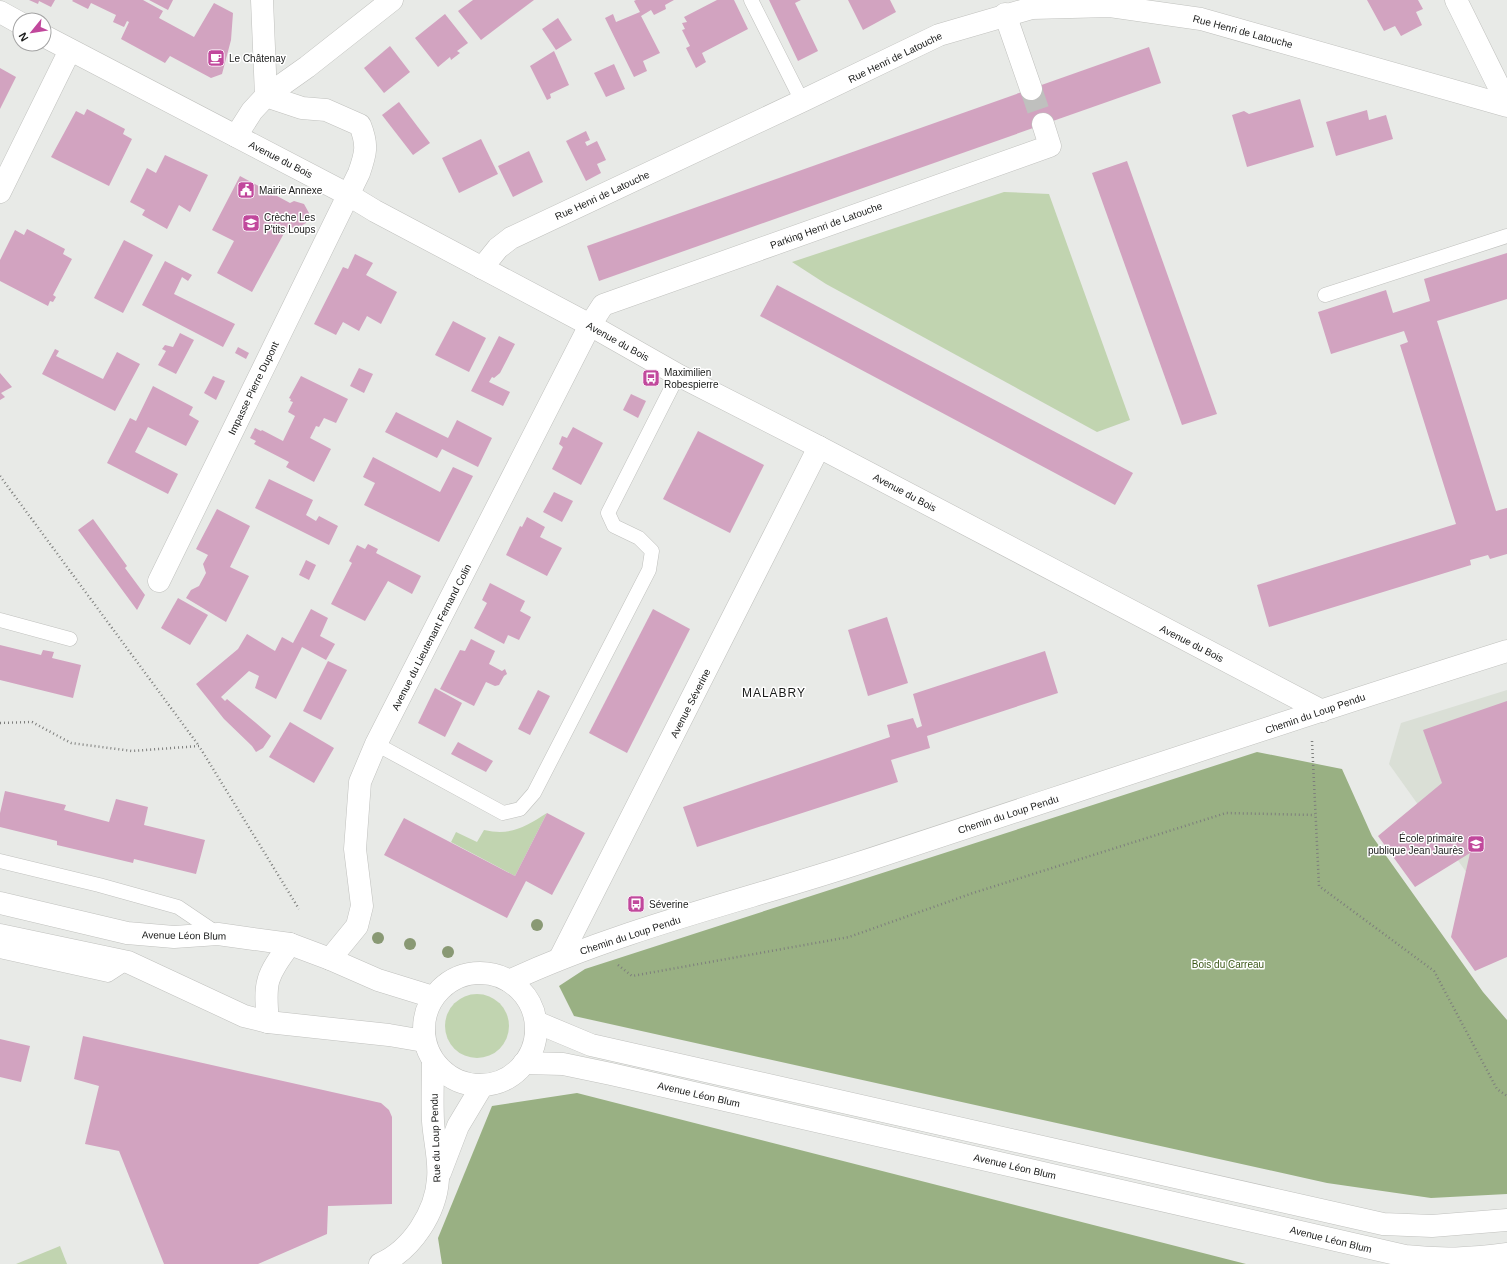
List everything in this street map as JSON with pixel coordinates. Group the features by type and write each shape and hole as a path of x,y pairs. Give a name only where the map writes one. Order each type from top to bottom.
{"street":[{"path":"262,0 266,96"},
{"path":"236,136 252,111 266,96 307,67 392,0"},
{"path":"1456,0 1507,103"},
{"name":"Rue Henri de Latouche","path":"482,268 498,248 511,238 939,35 1031,4 1110,6 1201,19 1507,106"},
{"path":"0,12 12,19"},
{"path":"1005,14 1031,89"},
{"name":"Avenue du Bois","path":"52,40 347,194 375,211 590,325 678,375 820,447 1316,713"},
{"path":"0,192 70,50"},
{"name":"Impasse Pierre Dupont","path":"159,581 366,154 364,137 360,125 326,110 302,108 266,96"},
{"name":"Parking Henri de Latouche","path":"590,325 602,305 622,297 1050,146 1043,124"},
{"name":"Avenue du Lieutenant Fernand Colin","path":"330,959 356,926 362,906 355,849 360,782 376,744 590,325"},
{"name":"Avenue Séverine","path":"560,958 820,447"},
{"name":"Chemin du Loup Pendu","path":"510,981 560,958 699,912 818,876 1507,651"},
{"name":"Avenue Léon Blum","path":"0,903 127,933 174,937 218,934 290,944 330,959 378,980 433,997"},
{"path":"0,936 128,962 244,1016 268,1022 389,1035 424,1041"},
{"path":"268,1022 265,992 271,970 290,944"},
{"path":"476,972 494,974 510,981 522,992 532,1006 536,1022 536,1039 530,1056 506,1079 482,1086 468,1085 455,1080 443,1072 434,1062 424,1041 423,1026 426,1011 433,997 444,984 460,976 476,972"},
{"path":"536,1022 590,1045 1383,1224 1432,1226 1507,1220"},
{"name":"Rue du Loup Pendu","path":"380,1264 398,1252 418,1232 432,1210 438,1178 433,1120 434,1062"},
{"name":"Avenue Léon Blum","path":"524,1063 563,1064 611,1074 1405,1256 1461,1260 1507,1254"},
{"path":"438,1178 458,1126 482,1086"}],"lane":[{"path":"751,0 802,101"},
{"path":"1325,295 1507,236"},
{"path":"376,744 503,813 520,809 534,793 649,570 652,551 639,538 614,526 608,513 678,375"},
{"path":"0,620 70,639"},
{"path":"0,861 99,885 178,907 218,934"},
{"path":"0,950 108,976 128,962"}],"path":[{"path":"0,476 199,746 299,909"},
{"path":"1316,713 1315,815 1319,886 1434,971 1497,1089 1507,1096"},
{"path":"0,723 32,722 71,744 124,750 199,746"},
{"path":"594,947 632,976 849,937 980,890 1226,813 1315,815"}],"shaded area":[{"name":"École primaire publique Jean Jaurès","path":"1507,690 1507,929 1389,764 1401,723"}],"green space":[{"path":"1004,192 1049,194 1130,420 1097,432 826,284 792,262"},
{"name":"Bois du Carreau","path":"1257,752 1342,769 1372,836 1483,992 1507,1020 1507,1194 1431,1198 1327,1183 574,1016 559,986 585,969"},
{"path":"547,813 515,876 451,842 456,832 477,842 484,830 494,832 510,831 525,826"},
{"path":"471,994 483,994 500,1003 507,1014 509,1026 507,1038 500,1049 483,1058 471,1058 459,1053 450,1044 445,1032 445,1020 450,1008 459,999"},
{"path":"577,1093 1246,1264 442,1264 438,1238 492,1106"},
{"path":"60,1246 67,1264 16,1264"}],"building":[{"path":"29,0 55,0 51,7 39,1 38,4"},
{"path":"143,0 163,11 159,18 194,37 214,3 233,13 231,40 222,74 211,78 170,56 165,63 121,39 129,22 127,21 124,27 113,22 116,15 91,3 88,9 72,1"},
{"path":"149,0 173,0 168,10"},
{"path":"473,0 534,0 481,40 458,11"},
{"path":"674,0 665,5 666,9 654,15 651,10 641,16 660,53 643,61 647,71 634,77 605,18 613,14 616,22 640,12 634,1"},
{"path":"717,0 734,0 748,29 702,53 706,62 696,68 686,48 690,46 682,30 685,29 682,23 687,22 684,17"},
{"path":"769,0 801,0 795,3 818,51 798,61"},
{"path":"848,0 890,0 896,12 863,30"},
{"path":"1367,0 1418,0 1423,9 1416,12 1422,25 1401,36 1395,26 1384,31"},
{"path":"445,14 468,43 457,51 460,53 451,60 450,57 438,67 415,38"},
{"path":"558,18 572,40 556,50 542,29"},
{"path":"390,46 410,72 384,93 364,68"},
{"path":"1149,47 1161,83 599,281 587,246"},
{"path":"554,51 569,85 550,94 551,98 547,100 530,66"},
{"path":"614,64 625,89 606,97 594,73"},
{"path":"0,68 16,77 0,109"},
{"path":"1300,99 1314,147 1247,167 1232,115 1244,111 1249,114"},
{"path":"399,102 430,143 413,155 382,115"},
{"path":"87,109 125,129 123,134 132,139 109,186 51,157 76,111 84,115"},
{"path":"1367,110 1369,120 1386,115 1393,139 1336,156 1326,122"},
{"path":"586,131 590,140 585,142 587,146 597,141 606,160 597,164 601,173 586,181 566,141"},
{"path":"481,139 498,174 459,193 442,158"},
{"path":"529,151 543,182 513,197 498,166"},
{"path":"165,155 208,175 190,212 179,205 167,229 142,215 145,210 130,202 147,168 156,173"},
{"path":"1127,161 1217,414 1182,425 1092,173"},
{"path":"240,176 290,203 294,201 304,204 309,213 306,223 296,229 288,226 252,292 217,273 234,241 212,230"},
{"path":"27,229 65,249 63,254 72,259 53,295 56,297 53,302 50,301 48,306 0,281 0,260 15,230 24,235"},
{"path":"124,240 153,255 123,313 94,298"},
{"path":"1507,253 1507,299 1437,321 1496,511 1507,508 1507,554 1490,559 1488,555 1470,560 1471,565 1269,627 1257,585 1456,524 1400,345 1408,342 1404,331 1331,354 1318,312 1386,290 1393,313 1430,301 1424,279"},
{"path":"355,254 373,263 366,275 397,292 381,324 367,316 359,331 343,322 336,335 314,324 343,267 348,269"},
{"path":"165,261 192,275 188,281 182,277 174,294 235,324 223,347 142,305"},
{"path":"777,285 1133,473 1115,505 760,316"},
{"path":"453,321 486,338 469,372 435,355"},
{"path":"180,333 194,340 176,374 158,365 166,351 162,349 165,345 173,347"},
{"path":"499,336 515,344 500,373 494,378 492,377 489,382 510,392 503,406 471,391"},
{"path":"238,347 249,353 246,359 235,353"},
{"path":"55,349 59,351 56,356 103,379 117,352 140,364 115,411 42,374"},
{"path":"359,368 373,374 364,393 350,386"},
{"path":"0,373 12,387 1,393 5,397 0,400"},
{"path":"213,376 225,381 216,400 204,393"},
{"path":"301,376 348,399 336,423 324,418 319,427 316,426 310,438 331,449 314,482 286,467 289,462 254,444 256,441 250,438 255,428 283,441 295,416 288,412 293,402 290,401 291,399 289,398"},
{"path":"153,386 193,407 189,415 199,421 186,446 148,427 135,452 178,474 168,494 107,463 130,418 136,421"},
{"path":"631,394 646,401 638,418 623,410"},
{"path":"396,412 448,438 457,420 492,438 478,467 442,449 437,458 385,432"},
{"path":"573,427 603,443 581,485 552,469 563,447 559,444 562,436 567,438"},
{"path":"698,431 764,465 730,533 663,499"},
{"path":"373,457 440,492 453,467 473,476 439,542 364,505 375,483 363,477"},
{"path":"269,479 313,500 306,515 316,521 319,516 338,526 329,545 255,508"},
{"path":"554,492 573,501 562,522 543,512"},
{"path":"217,509 250,526 230,567 249,576 226,622 186,598 191,590 199,586 206,573 203,564 208,555 196,549"},
{"path":"527,517 545,527 540,537 562,548 547,576 506,555 520,526 522,527"},
{"path":"93,519 127,566 125,568 145,595 137,610 78,530"},
{"path":"368,544 378,549 376,553 421,576 412,594 388,581 365,621 331,604 352,563 349,561 357,545 365,549"},
{"path":"306,560 316,565 309,580 299,575"},
{"path":"490,583 525,601 520,611 531,617 519,640 508,635 504,644 474,628 487,603 482,600"},
{"path":"178,598 208,615 190,645 161,628"},
{"path":"311,609 328,618 320,636 335,644 326,660 302,647 276,699 255,688 259,676 249,671 221,697 225,701 227,699 271,736 263,748 256,752 252,746 224,719 196,684 238,649 247,634 275,651 282,637 293,643"},
{"path":"653,609 690,629 627,753 589,733"},
{"path":"887,617 908,683 868,696 848,630"},
{"path":"471,639 495,651 489,664 502,671 505,669 507,674 504,676 499,685 495,686 486,682 474,706 440,689 460,650 465,651"},
{"path":"0,645 41,655 43,650 54,652 52,658 81,665 73,698 0,680"},
{"path":"1045,651 1058,693 927,736 930,748 891,760 898,782 697,847 683,807 890,737 887,725 913,718 917,728 922,726 913,694"},
{"path":"328,661 347,670 321,720 303,711"},
{"path":"435,688 462,703 445,737 418,723"},
{"path":"538,690 550,696 530,735 518,729"},
{"name":"École primaire publique Jean Jaurès","path":"1507,701 1507,957 1475,971 1451,937 1470,853 1415,887 1378,836 1442,783 1423,730"},
{"path":"290,722 334,748 314,783 269,757"},
{"path":"458,742 493,761 486,772 451,754"},
{"path":"5,791 66,805 64,810 109,822 116,799 148,807 144,825 205,840 196,874 134,859 133,863 57,845 57,841 0,827 0,813"},
{"path":"547,813 585,833 552,895 526,881 507,918 384,855 404,818 515,876"},
{"path":"83,1036 381,1103 389,1110 392,1117 392,1204 328,1206 327,1234 258,1264 164,1264 119,1151 85,1144 99,1086 74,1079"},
{"path":"0,1039 30,1046 21,1082 0,1077"}],"tunnel":[{"path":"1031,89 1043,124"}],"place":[{"name":"Le Châtenay","path":"216,58"},
{"name":"Mairie Annexe","path":"246,190"},
{"name":"Crèche Les P'tits Loups","path":"251,223"},
{"name":"Maximilien Robespierre","path":"651,378"},
{"name":"École primaire publique Jean Jaurès","path":"1476,844"},
{"name":"Séverine","path":"636,904"}],"district":[{"name":"MALABRY","path":"774,693"}]}
